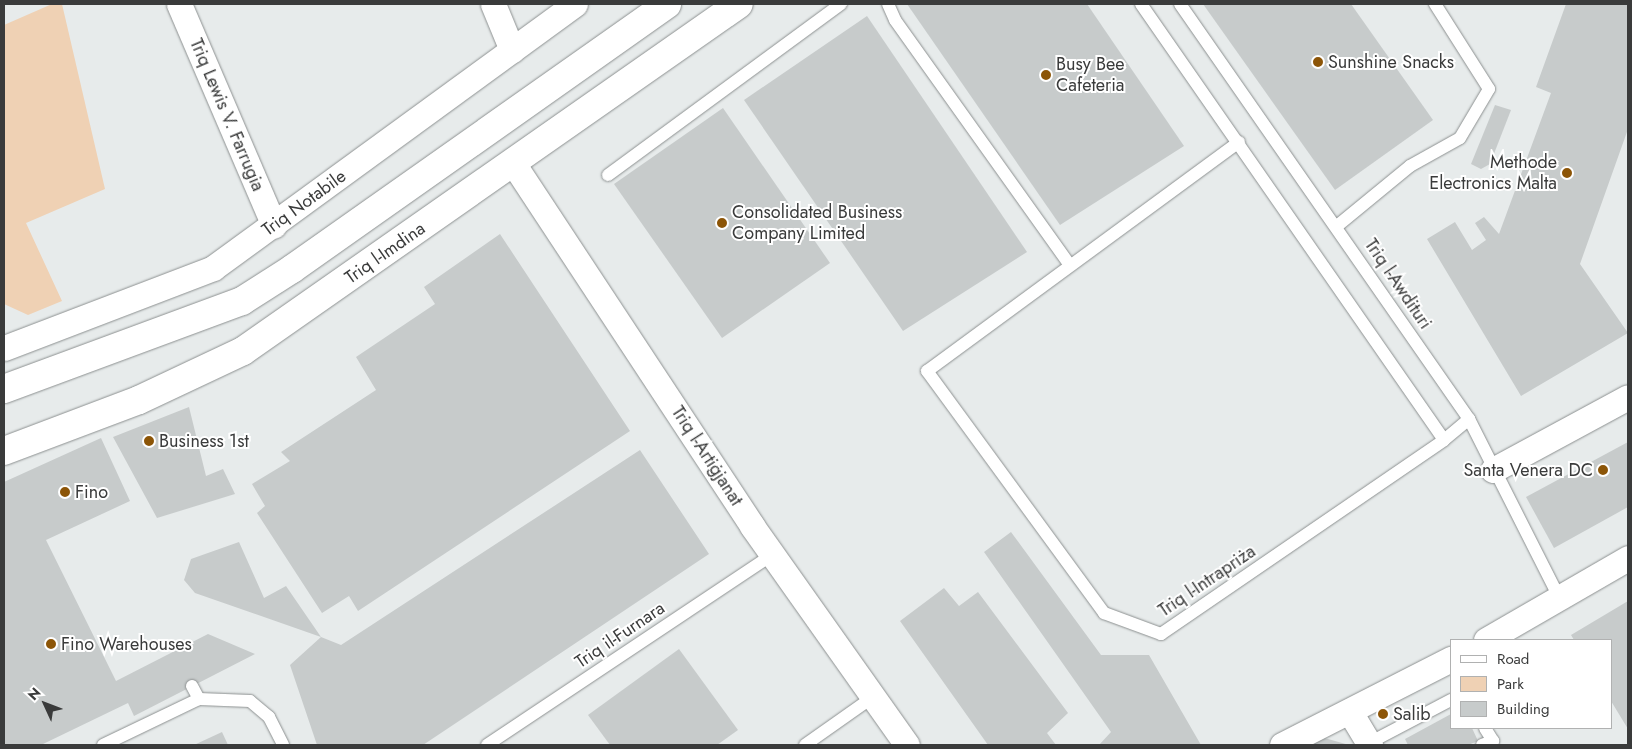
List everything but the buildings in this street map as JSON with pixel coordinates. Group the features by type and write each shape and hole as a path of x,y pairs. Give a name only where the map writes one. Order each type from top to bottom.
{"main road":[{"path":"4,389 242,300 292,270 667,4"},
{"name":"Triq l-Imdina","path":"4,451 139,400 243,351 739,4"}],"street":[{"name":"Triq Lewis V. Farrugia","path":"179,4 274,226"},
{"path":"493,4 512,50"},
{"name":"Triq Notabile","path":"4,348 213,268 274,226 575,4"},
{"name":"Triq l-Artiġjanat","path":"513,163 772,554 907,745"},
{"path":"1493,470 1628,397"},
{"path":"1488,639 1628,558"},
{"path":"1282,745 1450,660"},
{"path":"1350,712 1370,744"}],"lane":[{"path":"608,174 842,4"},
{"path":"888,4 895,20 1070,265 1239,142"},
{"path":"1141,4 1239,142 1444,440"},
{"name":"Triq l-Awdituri","path":"1180,4 1337,226 1469,419 1493,470 1560,599"},
{"path":"1337,226 1410,166 1460,138 1489,89 1435,4"},
{"name":"Triq l-Intrapriża","path":"1070,265 927,371 1104,613 1161,634 1444,440 1469,419"},
{"name":"Triq il-Furnara","path":"487,745 772,554"},
{"path":"192,686 199,699"},
{"path":"806,745 873,697"},
{"path":"103,745 199,699 250,701 269,717 283,745"},
{"path":"1370,744 1450,701"},
{"path":"1482,745 1493,741 1487,729"}],"green space":[{"path":"52,4 62,4 105,189 26,223 62,301 28,315 4,304 4,25"}],"place":[{"name":"Sunshine Snacks","path":"1318,62"},
{"name":"Busy Bee Cafeteria","path":"1046,75"},
{"name":"Methode Electronics Malta","path":"1567,173"},
{"name":"Consolidated Business Company Limited","path":"722,223"},
{"name":"Business 1st","path":"149,441"},
{"name":"Santa Venera DC","path":"1603,470"},
{"name":"Fino","path":"65,492"},
{"name":"Fino Warehouses","path":"51,644"},
{"name":"Salib","path":"1383,714"}]}
